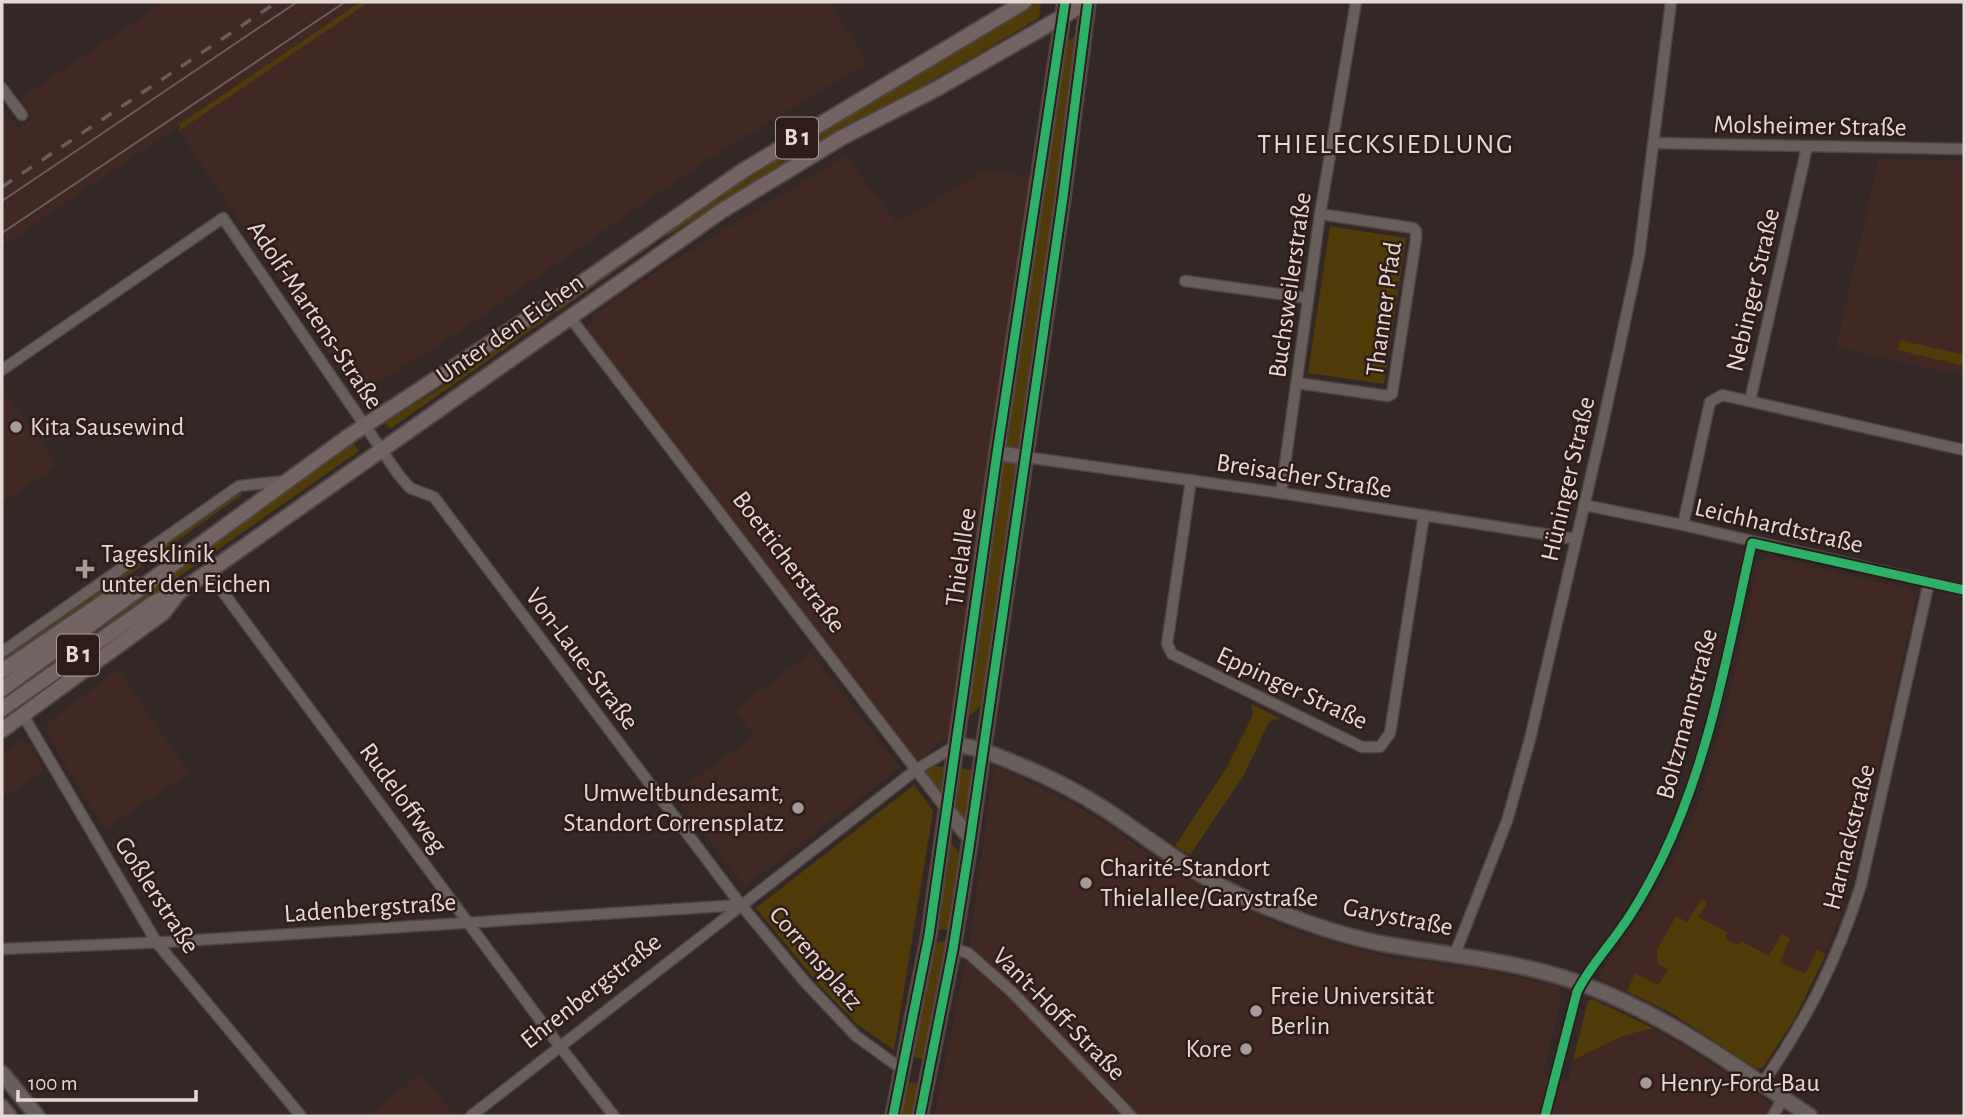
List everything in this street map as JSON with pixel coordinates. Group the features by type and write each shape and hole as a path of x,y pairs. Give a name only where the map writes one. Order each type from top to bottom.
{"main road":[{"name":"Unter den Eichen","path":"2,689 365,425 577,286 744,170 1024,2"},
{"name":"B 1","path":"1063,8 1088,2"},
{"name":"Thielallee","path":"920,1116 953,948 970,838 1088,2"},
{"name":"Unter den Eichen","path":"2,709 155,602 179,592 208,572 723,210 841,138 938,88 1063,8"},
{"name":"Thielallee","path":"893,1116 929,935 1063,8"},
{"path":"652,233 666,251"},
{"path":"997,453 1025,457"},
{"path":"2,671 114,595 155,577"},
{"path":"2,730 163,613 179,592"},
{"path":"957,745 982,751"},
{"name":"Garystraße","path":"982,751 1066,787 1106,810 1177,860 1256,903 1312,925 1375,942 1499,961 1581,983 1673,1027 1810,1116"},
{"name":"Boetticherstraße","path":"947,810 970,838"},
{"path":"903,1070 928,1076"},
{"path":"2,1073 37,1116"},
{"path":"2,1107 9,1116"}],"street":[{"name":"Buchsweilerstraße","path":"1281,493 1320,214 1356,2"},
{"name":"Hüninger Straße","path":"1455,954 1507,821 1530,739 1584,505 1639,256 1671,2"},
{"path":"2,88 22,115"},
{"name":"Molsheimer Straße","path":"1654,143 1964,149"},
{"name":"Nebinger Straße","path":"1683,526 1710,402 1722,395 1750,401 1807,147"},
{"name":"Thanner Pfad","path":"1297,383 1388,396 1392,394 1416,231 1413,228 1320,214"},
{"name":"Adolf-Martens-Straße","path":"2,370 223,218 382,450"},
{"path":"1185,281 1308,298"},
{"name":"Boetticherstraße","path":"569,316 947,810"},
{"path":"1750,401 1964,450"},
{"name":"Von-Laue-Straße","path":"382,450 410,488 434,497 741,905"},
{"name":"Breisacher Straße","path":"1025,457 1576,539"},
{"name":"Eppinger Straße","path":"1191,480 1167,644 1172,654 1362,747 1380,747 1390,733 1424,515"},
{"path":"2,652 239,486 288,481"},
{"name":"Leichhardtstraße","path":"1584,505 1964,590"},
{"name":"Boltzmannstraße","path":"1545,1116 1581,983 1645,891 1686,806 1705,750 1752,543"},
{"name":"Rudeloffweg","path":"208,572 614,1116"},
{"name":"Harnackstraße","path":"1762,1084 1790,1046 1809,1012 1845,934 1861,885 1929,582"},
{"name":"Goßlerstraße","path":"23,715 157,943 301,1116"},
{"path":"917,769 957,745"},
{"name":"Corrensplatz","path":"903,1070 856,1036 804,982 741,905 917,769"},
{"name":"Ladenbergstraße","path":"2,949 157,943 741,905"},
{"name":"Ehrenbergstraße","path":"471,1116 741,905"},
{"name":"Van't-Hoff-Straße","path":"953,948 968,953 1011,991 1131,1116"},
{"path":"1773,1116 1783,1098"}],"shaded area":[{"path":"164,2 360,2 2,246 2,109 19,128 33,118 18,100"},
{"path":"360,2 369,2 179,131 180,124"},
{"path":"369,2 830,2 867,63 709,158 441,344 363,391 353,389 179,131"},
{"path":"1035,2 1041,2 1039,18 870,114 667,236 664,234 760,167"},
{"path":"1080,33 1020,450 1004,448 1063,44"},
{"path":"845,156 897,223 985,170 1032,177 951,734 918,760 586,328 595,320 592,315 654,273"},
{"path":"1879,159 1964,161 1964,376 1836,347"},
{"path":"1330,226 1406,238 1384,384 1308,373"},
{"path":"648,244 650,247 557,312 555,309"},
{"path":"546,315 548,318 390,429 385,423 442,387"},
{"path":"1900,340 1964,355 1964,366 1898,350"},
{"name":"Kita Sausewind","path":"2,388 57,465 4,502 2,495"},
{"path":"353,443 359,451 109,626 105,624"},
{"path":"1002,460 1018,461 982,705 971,715 967,715"},
{"path":"240,490 242,495 2,664 2,657"},
{"path":"1770,557 1909,589 1916,599 1863,835 1841,914 1794,1020 1763,1067 1757,1069 1673,1014 1600,979 1599,975 1644,910 1673,861 1697,807 1724,719 1758,565 1760,561"},
{"path":"811,653 900,768 745,886 673,794 755,736 734,710"},
{"path":"118,670 189,773 105,829 47,734 49,722"},
{"path":"1251,704 1281,719 1272,720 1268,724 1244,775 1190,855 1175,846 1227,767 1253,715"},
{"path":"20,741 29,744 44,770 2,800 2,754"},
{"path":"936,766 946,767 941,794 924,771"},
{"name":"Freie Universität Berlin","path":"998,767 1100,820 1183,877 1276,924 1391,958 1493,971 1560,987 1562,992 1543,1076 1568,1082 1588,1001 1592,999 1667,1035 1790,1116 934,1116 970,941 993,770"},
{"path":"960,768 973,770 965,820 954,804"},
{"path":"914,785 933,811 894,1050 857,1024 821,987 756,908"},
{"path":"949,840 961,856 950,929 935,930"},
{"path":"1702,899 1707,903 1698,917 1728,933 1725,938 1734,944 1740,944 1741,941 1769,956 1782,934 1790,938 1780,962 1805,974 1817,950 1826,954 1794,1020 1763,1067 1757,1069 1673,1014 1627,991 1635,973 1658,985 1668,970 1657,963 1657,950 1676,916 1687,922"},
{"path":"948,941 925,1060 912,1056 934,942"},
{"path":"1592,999 1653,1028 1622,1036 1573,1060 1588,1001"},
{"path":"421,1074 453,1115 367,1116"},
{"path":"907,1082 921,1084 914,1116 900,1116"}],"tram line":[{"path":"2,201 297,2"},
{"path":"2,233 345,2"}],"railway":[{"path":"2,187 277,2"}],"cycle path":[{"path":"893,1116 929,935 997,453 1065,2"},
{"path":"920,1116 953,949 969,848 1063,197 1088,2"},
{"path":"1545,1116 1577,992 1628,919 1648,885 1679,820 1693,782 1726,664 1752,543 1964,590"}],"place":[{"name":"Kita Sausewind","path":"16,427"},
{"name":"Tagesklinik unter den Eichen","path":"85,569"},
{"name":"Umweltbundesamt, Standort Corrensplatz","path":"798,808"},
{"name":"Charité-Standort Thielallee/Garystraße","path":"1086,883"},
{"name":"Freie Universität Berlin","path":"1256,1011"},
{"name":"Kore","path":"1246,1049"},
{"name":"Henry-Ford-Bau","path":"1646,1083"}],"district":[{"name":"THIELECKSIEDLUNG","path":"1386,145"}]}
